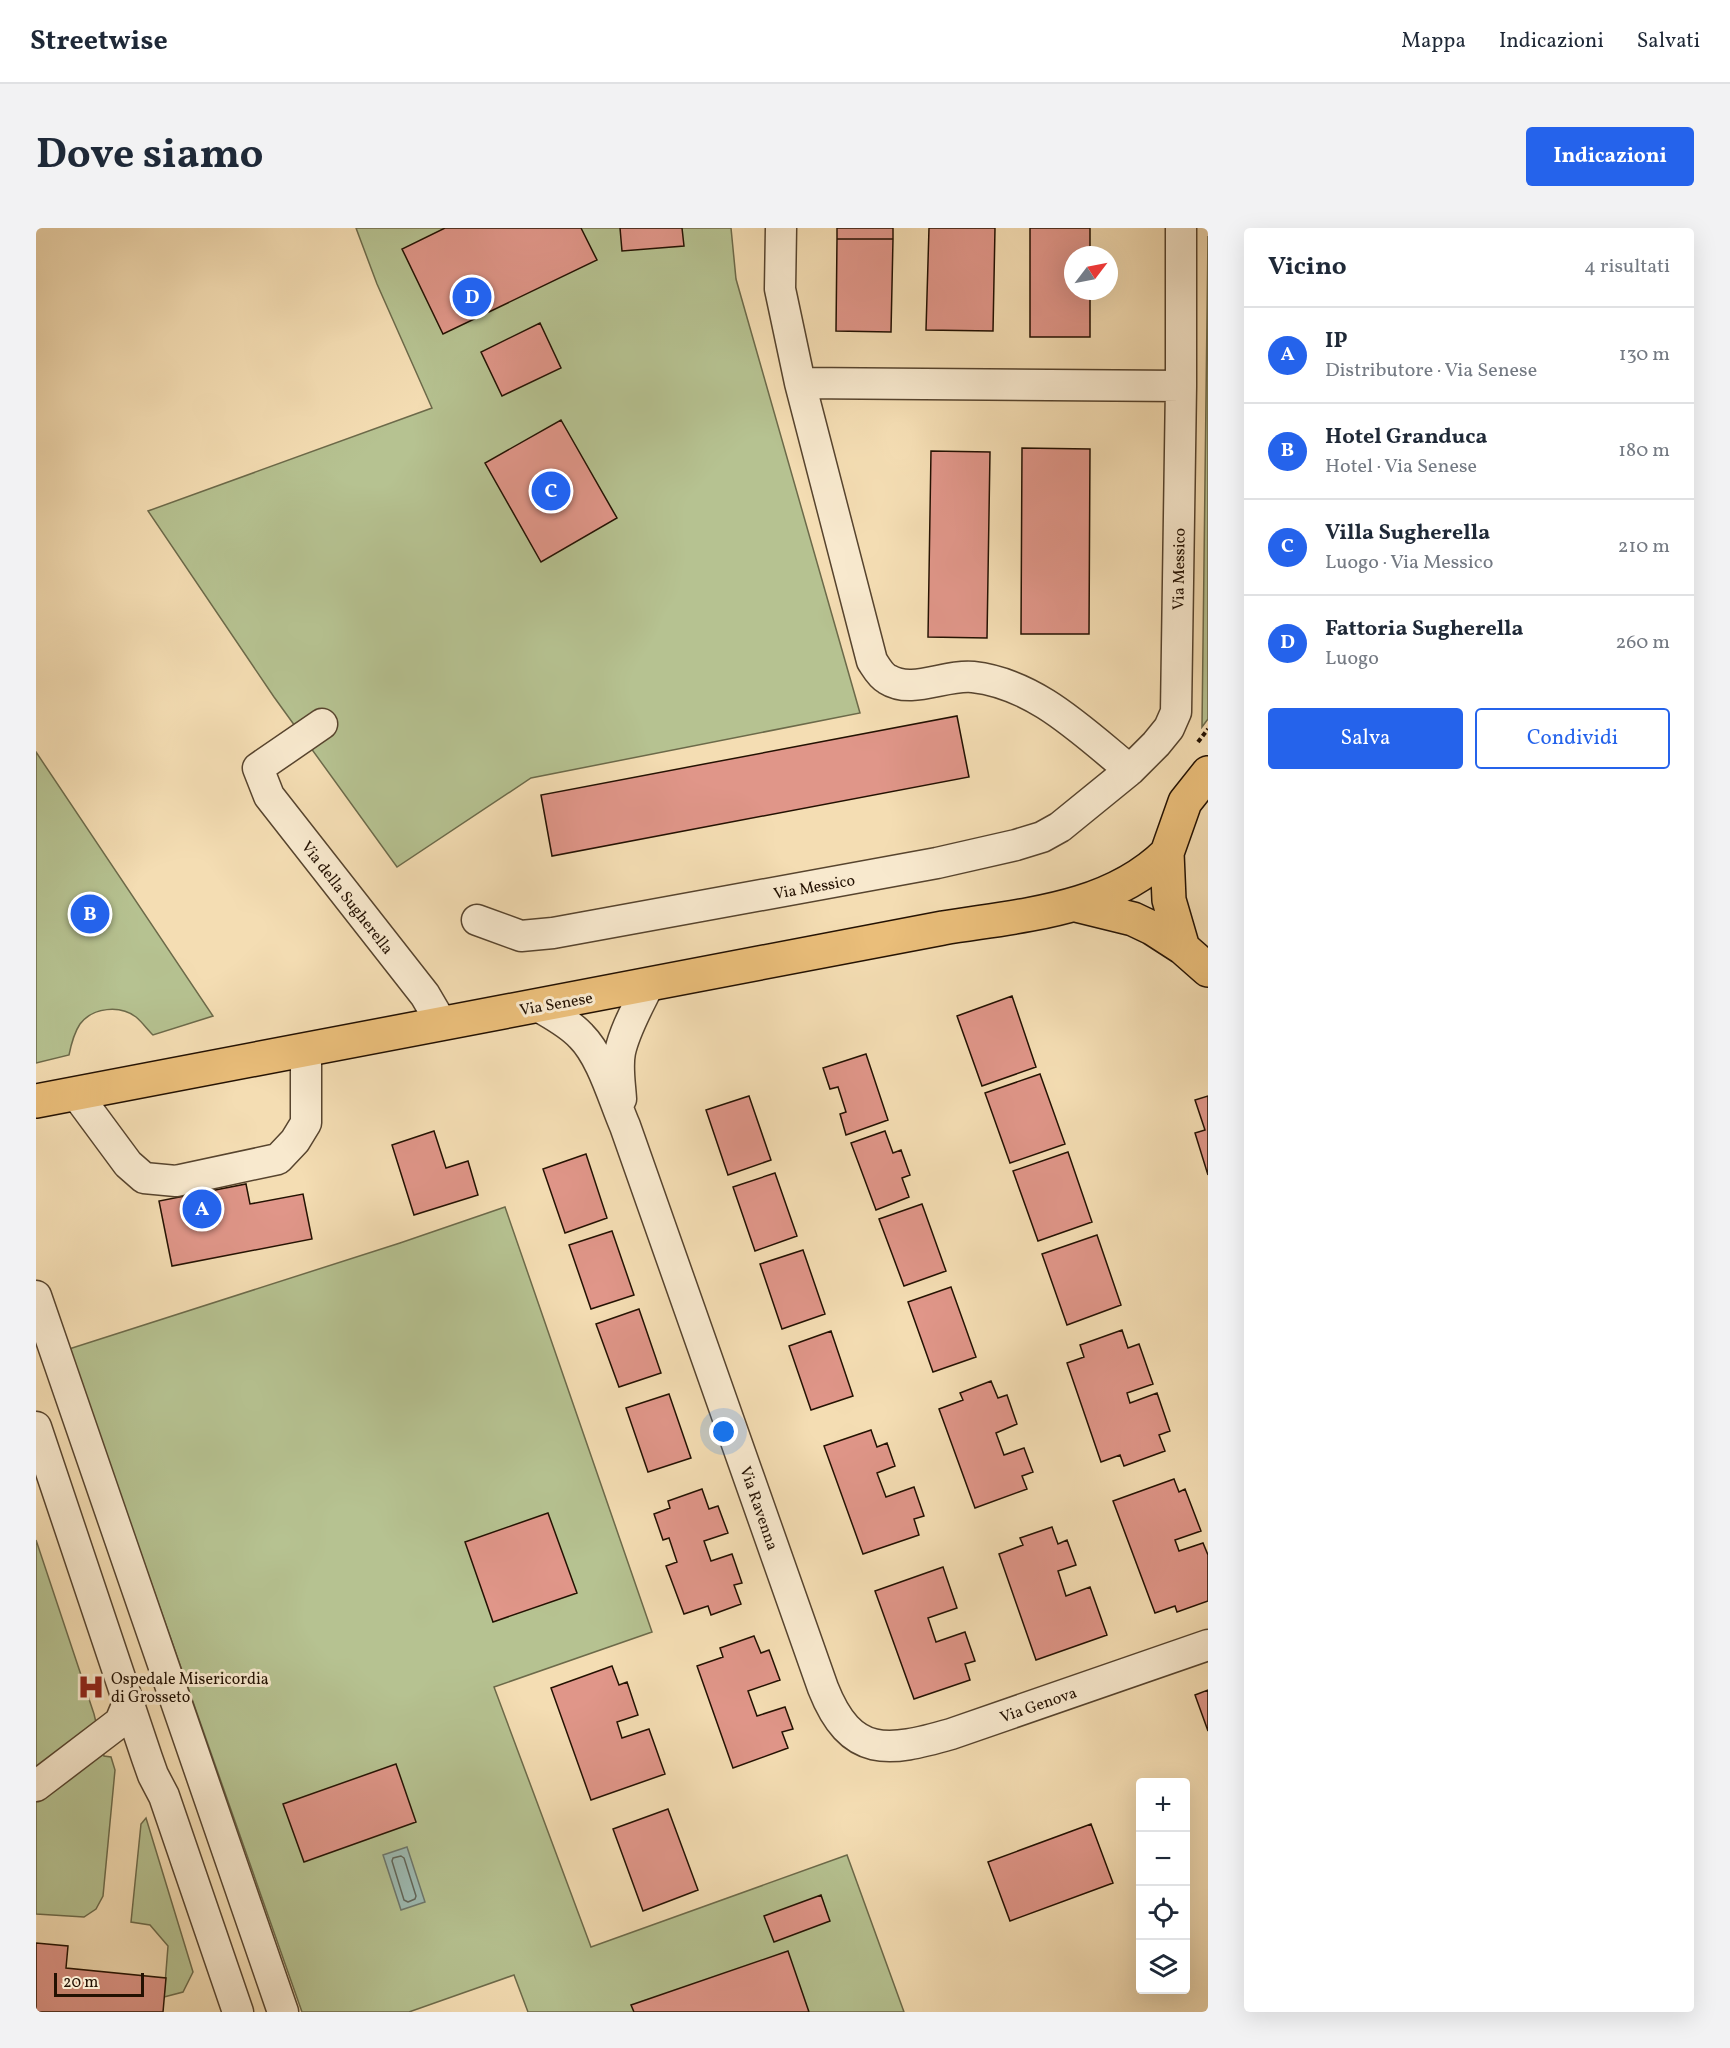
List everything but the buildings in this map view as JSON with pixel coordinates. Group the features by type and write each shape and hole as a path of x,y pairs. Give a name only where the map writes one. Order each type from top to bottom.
{"main road":[{"path":"1183,948 1169,900 1167,853 1185,802 1208,773"},
{"name":"Via Senese","path":"36,1101 944,928 1076,905 1125,885 1152,867 1167,853"},
{"name":"Via Senese","path":"1076,905 1133,920 1152,928 1183,948 1208,970"}],"street":[{"path":"781,228 780,289 800,383 872,661 884,678 897,684 921,684 948,678 972,677 1019,690 1052,707 1130,770"},
{"name":"Via Messico","path":"477,920 521,936 553,933 937,863 1016,845 1042,837 1060,827 1130,770 1169,728 1176,712 1181,228"},
{"path":"800,383 1181,386"},
{"name":"Via della Sugherella","path":"322,724 258,768 269,796 425,995 442,1024"},
{"name":"Via Ravenna","path":"625,1126 619,1077 620,1052 648,986"},
{"name":"Via Ravenna","path":"538,1006 570,1026 586,1042 597,1061 625,1126 823,1688 837,1717 864,1743"},
{"path":"77,1095 128,1164 144,1178 176,1181 278,1159 295,1142 306,1123 306,1050"},
{"path":"36,1296 284,2012"},
{"path":"36,1428 128,1703 153,1775 164,1796 238,2012"},
{"name":"Via Genova","path":"864,1743 896,1747 934,1739 1208,1645"},
{"path":"36,1786 120,1722 128,1703"},
{"path":"153,1775 154,1811 220,2012"}],"green space":[{"path":"356,228 731,228 736,279 860,713 531,778 397,867 274,697 148,511 432,408 377,284"},
{"path":"1208,236 1208,719 1202,727"},
{"path":"36,752 213,1016 153,1035 130,1013 115,1009 99,1011 85,1018 80,1024 74,1035 69,1055 36,1063"},
{"path":"505,1207 652,1632 494,1687 591,1947 847,1855 904,2012 528,2012 514,1975 409,2012 302,2012 69,1349"},
{"path":"36,1540 94,1714 104,1756 111,1757 115,1770 103,1896 96,1909 84,1917 36,1914"},
{"path":"146,1818 193,1972 183,1992 164,1997 168,1946 150,1925 131,1922 141,1824"}],"water":[{"path":"407,1847 425,1902 401,1910 383,1855"}],"place":[{"name":"Fattoria Sugherella","path":"472,297"},
{"name":"Villa Sugherella","path":"551,491"},
{"name":"Hotel Granduca","path":"90,914"},
{"name":"IP","path":"202,1209"},
{"name":"Ospedale Misericordia di Grosseto","path":"91,1687"}]}
